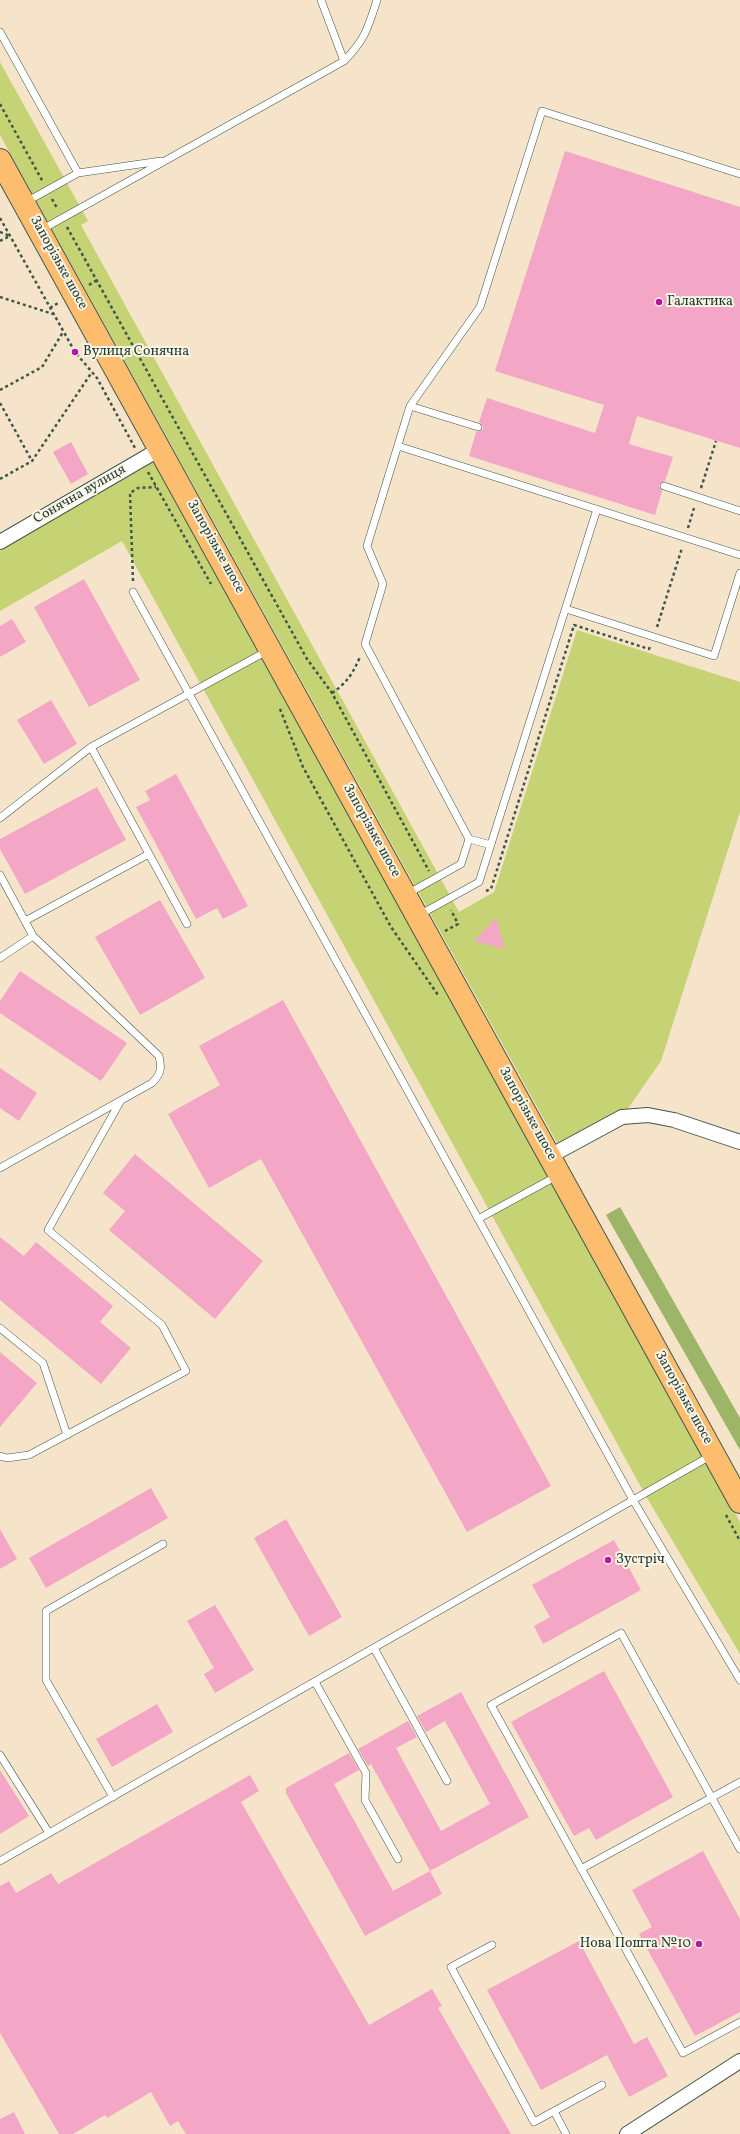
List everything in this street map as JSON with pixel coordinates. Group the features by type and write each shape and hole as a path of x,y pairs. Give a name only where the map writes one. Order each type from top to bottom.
{"main road":[{"name":"Запорізьке шосе","path":"0,160 40,230 740,1502"}],"street":[{"name":"Сонячна вулиця","path":"0,542 160,449"},
{"path":"555,1165 622,1117 648,1115 674,1120 740,1142"},
{"path":"627,2134 740,2061"}],"lane":[{"path":"321,0 344,61"},
{"path":"40,230 344,61 358,47 368,31 376,0"},
{"path":"0,32 78,173"},
{"path":"406,894 462,864 469,839 365,644 383,584 367,546 410,406 480,307 542,111 740,174"},
{"path":"24,203 78,173 166,160"},
{"path":"410,406 478,427"},
{"path":"398,446 740,554"},
{"path":"664,486 740,511"},
{"path":"418,916 479,882 597,509"},
{"path":"566,609 714,656 740,573"},
{"path":"133,592 633,1500 740,1680"},
{"path":"0,818 91,747 271,649"},
{"path":"91,747 187,924"},
{"path":"469,839 491,845"},
{"path":"25,921 149,854"},
{"path":"0,875 33,936 160,1056 162,1066 159,1076 152,1084 0,1168"},
{"path":"0,958 33,936"},
{"path":"0,1456 7,1458 29,1455 186,1371 162,1325 48,1230 120,1102"},
{"path":"478,1219 555,1165"},
{"path":"0,1328 43,1364 67,1435"},
{"path":"0,1861 714,1454"},
{"path":"113,1797 46,1680 46,1611 163,1544"},
{"path":"740,1849 621,1633 491,1704 683,2053 740,2022"},
{"path":"374,1648 447,1781"},
{"path":"315,1682 366,1773 365,1800 398,1859"},
{"path":"0,1755 49,1833"},
{"path":"582,1868 740,1782"},
{"path":"492,1945 451,1967 534,2122 602,2085"},
{"path":"554,2111 566,2134"}],"path":[{"path":"0,104 306,659 332,693 427,866"},
{"path":"0,218 74,352 92,372 134,447"},
{"path":"0,232 10,236"},
{"path":"0,241 10,236"},
{"path":"0,297 54,314"},
{"path":"0,390 42,368 63,332"},
{"path":"0,479 32,461 92,372"},
{"path":"0,403 32,461"},
{"path":"141,460 214,591"},
{"path":"133,592 130,493 138,488 156,487"},
{"path":"491,889 574,625 650,649"},
{"path":"332,693 344,684 353,674 365,644"},
{"path":"279,707 303,767 391,927 407,950"},
{"path":"445,901 458,924"}],"green space":[{"path":"0,62 88,221 81,225 459,912 494,892 577,630 740,682 740,812 661,1061 622,1117 561,1150 0,135"},
{"path":"155,461 740,1522 740,1654 647,1498 122,541 0,611 0,551"},
{"path":"620,1207 740,1418 740,1450 606,1215"}],"building":[{"path":"565,151 740,207 740,448 637,416 629,444 673,457 665,481 659,485 662,491 655,515 469,456 476,432 483,429 483,426 479,422 487,398 595,433 604,405 495,371"},
{"path":"71,442 88,474 71,484 53,452"},
{"path":"84,579 140,680 89,707 34,607"},
{"path":"12,619 26,642 0,657 0,626"},
{"path":"51,700 77,744 44,764 17,720"},
{"path":"176,774 248,906 223,919 217,908 196,919 136,807 150,800 145,791"},
{"path":"97,787 126,840 25,894 0,849 0,839"},
{"path":"160,900 205,978 140,1015 95,937"},
{"path":"496,918 505,949 474,941"},
{"path":"20,971 127,1043 101,1081 0,1013 0,1001"},
{"path":"283,1000 551,1486 467,1532 261,1159 209,1188 168,1114 220,1085 199,1046"},
{"path":"0,1068 37,1093 19,1121 0,1108"},
{"path":"135,1154 263,1261 215,1319 109,1230 125,1211 103,1193"},
{"path":"0,1237 24,1256 36,1242 113,1306 100,1322 131,1348 101,1384 0,1300"},
{"path":"0,1352 37,1383 0,1427"},
{"path":"151,1488 168,1518 46,1588 29,1558"},
{"path":"286,1519 342,1617 309,1636 254,1538"},
{"path":"0,1529 17,1559 0,1569"},
{"path":"614,1540 641,1590 543,1644 534,1626 550,1617 532,1585"},
{"path":"215,1605 254,1670 215,1693 204,1674 214,1668 187,1621"},
{"path":"604,1671 673,1797 596,1840 589,1828 574,1836 511,1722"},
{"path":"461,1692 529,1817 430,1871 371,1764 368,1766 358,1749 408,1721 417,1737 396,1748 441,1831 490,1804 445,1721 426,1732 417,1716"},
{"path":"157,1704 173,1732 112,1767 96,1739"},
{"path":"349,1753 359,1770 334,1784 393,1891 430,1871 442,1894 365,1936 286,1793 286,1788"},
{"path":"0,1770 29,1816 0,1834"},
{"path":"250,1775 259,1791 241,1802 369,2025 432,1989 442,2006 438,2008 511,2134 186,2134 178,2121 170,2126 151,2092 107,2118 105,2115 73,2134 59,2134 0,2033 0,1886 9,1881 16,1893 51,1873 58,1884"},
{"path":"703,1851 740,1919 740,2012 695,2036 639,1934 652,1927 632,1890"},
{"path":"579,1941 634,2044 647,2037 668,2076 629,2097 607,2055 541,2090 487,1990"},
{"path":"14,2112 25,2134 0,2134 0,2119"}],"place":[{"name":"Галактика","path":"659,302"},
{"name":"Вулиця Сонячна","path":"75,352"},
{"name":"Зустріч","path":"608,1560"},
{"name":"Нова Пошта №10","path":"699,1944"}]}
